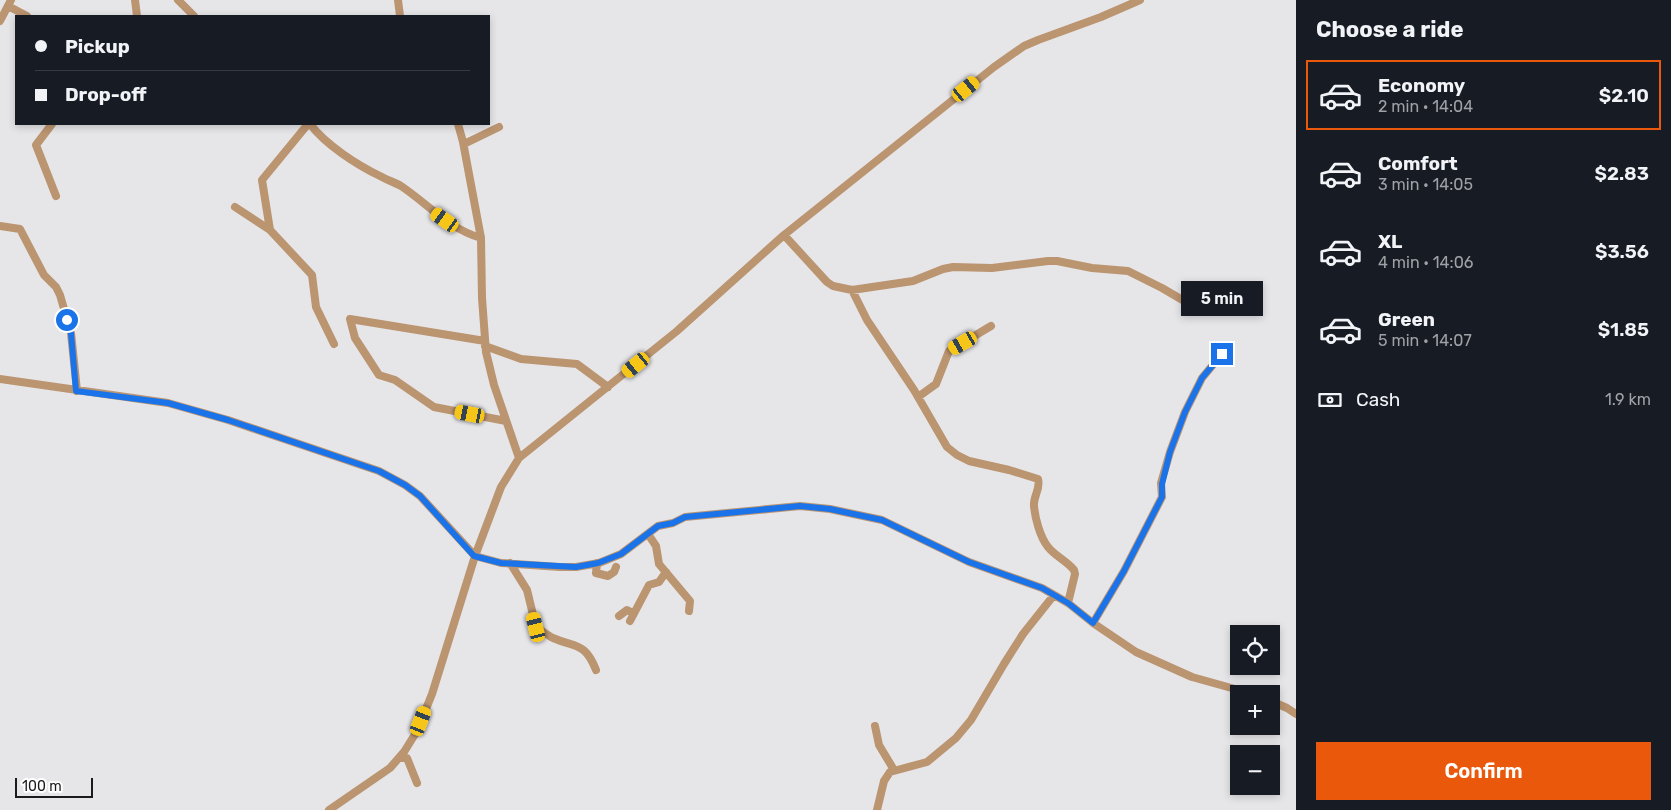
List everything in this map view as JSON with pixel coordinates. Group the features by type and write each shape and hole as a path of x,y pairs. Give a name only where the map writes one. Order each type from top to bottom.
{"street":[{"path":"135,0 137,15"},
{"path":"178,0 193,15"},
{"path":"398,0 400,15"},
{"path":"328,810 390,768 417,731 432,694 474,556 501,487 519,458 677,331 784,235 994,67 1024,46 1140,0"},
{"path":"0,22 9,3 26,15"},
{"path":"51,125 36,145 56,196 52,186"},
{"path":"270,230 262,180 308,125"},
{"path":"310,125 336,149 359,165 400,186 456,228 480,238"},
{"path":"458,125 464,144 480,238 485,344 494,385 519,458"},
{"path":"464,144 499,127"},
{"path":"235,207 270,230 312,274 316,307 334,344"},
{"path":"0,226 20,229 44,275 56,287 60,295 71,333 76,391"},
{"path":"784,235 827,282 834,286 852,290 913,281 943,269 992,268 1057,261 1092,268 1128,271 1190,305"},
{"path":"852,290 867,320 918,397 947,447 957,455 969,460 1017,472 1038,480 1038,492 1034,501 1034,508 1042,534 1048,546 1074,570 1075,574 1068,603"},
{"path":"506,421 434,407 395,380 379,374 355,338 350,319 485,344 521,359 577,364 608,387"},
{"path":"918,397 936,384 948,351 991,326"},
{"path":"1093,623 1124,571 1162,497 1162,484 1170,452 1185,412 1202,378 1222,354"},
{"path":"0,380 168,403 228,420 379,471 405,485 420,496 474,556 501,563 576,567 597,563 621,554 658,526 673,523 685,517 800,506 830,509 882,520 969,562 1042,588 1068,603 1093,623 1136,652 1192,677 1230,688"},
{"path":"648,534 656,546 659,564 690,601 688,611"},
{"path":"510,563 527,590 536,627 552,638 575,644 590,656 596,670"},
{"path":"597,563 596,573 608,576 614,572 616,567"},
{"path":"619,616 627,610 632,617 649,586 659,582 666,572"},
{"path":"877,810 884,781 890,772 926,762 944,750 971,720 1023,634 1054,595"},
{"path":"1280,705 1296,714"},
{"path":"875,726 879,745 894,770"},
{"path":"399,758 407,758 417,783"}],"route":[{"path":"67,320 71,333 76,391 168,403 228,420 379,471 405,485 420,496 474,556 501,563 576,567 598,563 621,554 658,526 673,523 685,517 800,506 830,509 882,520 969,562 1042,588 1068,603 1093,623 1124,571 1162,497 1161,486 1170,452 1185,412 1202,378 1222,354"}]}
